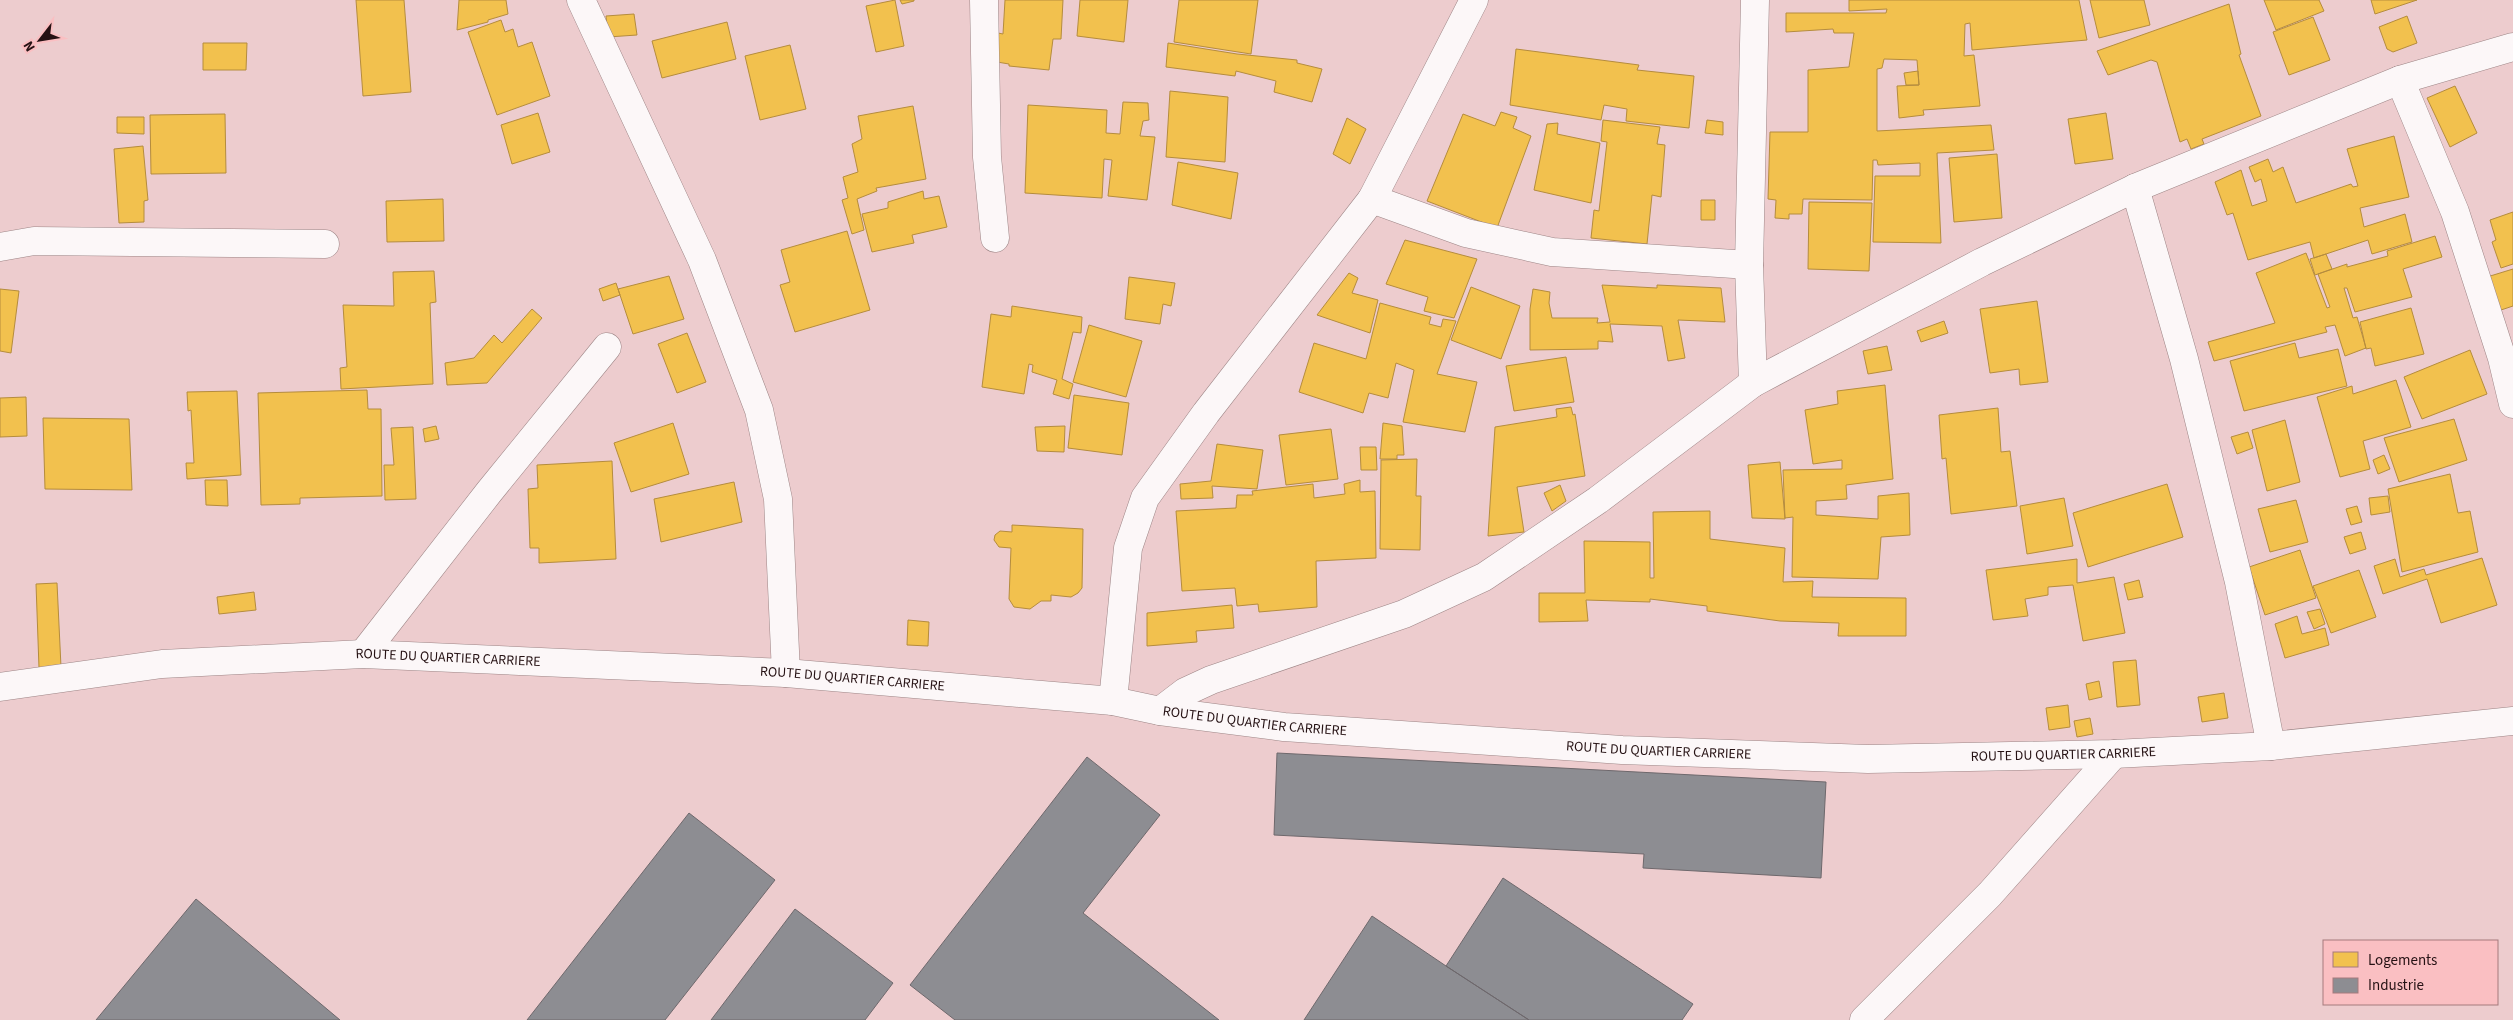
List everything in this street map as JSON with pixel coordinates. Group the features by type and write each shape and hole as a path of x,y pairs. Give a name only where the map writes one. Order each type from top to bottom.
{"street":[{"path":"581,0 702,260 759,410 778,499 786,673"},
{"path":"984,0 987,157 995,238"},
{"path":"1113,701 1128,548 1145,498 1206,413 1372,199 1474,0"},
{"path":"1753,383 1749,265 1755,0"},
{"path":"1160,711 1185,692 1211,680 1404,614 1484,578 1598,500 1753,383 1982,262 2135,188 2400,80 2513,48"},
{"path":"2400,80 2455,212 2502,358 2513,404"},
{"path":"2135,188 2184,359 2239,582 2271,746"},
{"path":"1372,199 1466,233 1552,252 1749,265"},
{"path":"0,247 34,241 325,244"},
{"path":"363,654 489,492 608,347"},
{"name":"ROUTE DU QUARTIER CARRIERE","path":"0,686 162,664 363,654 786,673 1113,701 1160,711 1284,727 1622,750 1868,759 2114,754 2271,746 2513,721"},
{"path":"1864,1020 1990,894 2114,754"}],"building: Logements":[{"path":"356,0 404,0 411,92 363,96"},
{"path":"459,0 506,0 508,14 488,20 488,22 457,30"},
{"path":"895,0 904,46 876,52 866,6"},
{"path":"900,0 914,0 914,1 902,4"},
{"path":"1005,0 1063,0 1061,39 1053,39 1049,70 1009,66 1009,64 997,62 998,33 1003,34"},
{"path":"1080,0 1128,0 1124,42 1077,36"},
{"path":"1179,0 1258,0 1251,54 1174,42"},
{"path":"1849,0 2079,0 2087,40 1972,50 1970,23 1965,24 1964,56 1974,55 1980,106 1923,110 1924,115 1899,118 1897,86 1919,85 1917,60 1884,59 1882,68 1877,69 1877,131 1991,125 1994,150 1937,153 1941,243 1873,242 1875,176 1920,176 1920,163 1878,165 1877,160 1873,160 1872,200 1803,199 1802,214 1789,214 1789,219 1775,218 1776,200 1768,199 1770,132 1808,132 1808,70 1849,67 1854,33 1834,33 1833,29 1786,32 1786,13 1886,13 1887,9 1849,11"},
{"path":"2090,0 2144,0 2150,25 2099,38"},
{"path":"2264,0 2319,0 2324,11 2276,30"},
{"path":"2371,0 2417,0 2375,14"},
{"path":"2229,4 2241,54 2239,55 2261,116 2202,139 2204,144 2191,149 2187,139 2180,142 2157,62 2151,60 2108,75 2097,51"},
{"path":"634,14 637,35 608,37 606,16"},
{"path":"2407,16 2417,43 2393,52 2387,49 2379,27"},
{"path":"2313,17 2330,60 2289,75 2273,32"},
{"path":"501,20 505,32 513,29 518,47 532,42 550,96 497,115 468,32"},
{"path":"727,22 736,59 662,78 652,41"},
{"path":"203,43 247,43 246,70 203,70"},
{"path":"1168,43 1237,54 1297,60 1297,63 1322,69 1312,102 1274,92 1276,81 1236,71 1235,76 1166,67"},
{"path":"790,45 806,109 760,120 745,56"},
{"path":"1516,49 1639,65 1637,70 1694,76 1689,128 1626,121 1627,109 1604,105 1601,120 1510,105"},
{"path":"1918,71 1919,85 1906,85 1904,73"},
{"path":"2455,86 2477,133 2450,147 2427,98"},
{"path":"1170,91 1228,97 1225,162 1166,157"},
{"path":"1123,102 1148,103 1149,120 1143,121 1140,136 1155,137 1147,200 1108,196 1112,160 1104,159 1102,198 1025,193 1028,105 1107,110 1106,133 1120,134"},
{"path":"913,106 926,179 876,188 877,191 857,199 864,230 852,234 842,200 848,198 843,177 858,172 852,144 862,139 858,116"},
{"path":"1501,112 1517,117 1513,128 1531,136 1497,228 1427,201 1463,114 1495,126"},
{"path":"538,113 550,152 512,164 501,125"},
{"path":"2106,113 2113,159 2075,164 2068,119"},
{"path":"225,114 226,173 151,174 150,115"},
{"path":"117,117 144,117 144,134 117,133"},
{"path":"1347,118 1366,129 1350,164 1333,154"},
{"path":"1603,120 1660,127 1657,144 1665,145 1661,197 1652,195 1647,244 1591,238 1594,210 1599,211 1607,142 1601,141"},
{"path":"1707,120 1723,122 1723,135 1705,133"},
{"path":"1558,123 1557,134 1600,143 1591,203 1534,190 1547,124"},
{"path":"2394,136 2409,197 2360,208 2364,227 2405,214 2412,242 2372,254 2368,240 2314,258 2310,242 2248,260 2233,213 2227,215 2215,182 2241,170 2252,206 2267,201 2261,179 2255,182 2249,167 2268,159 2273,172 2283,167 2296,203 2351,184 2353,187 2358,186 2347,149"},
{"path":"143,146 148,200 144,201 144,222 119,223 114,149"},
{"path":"1997,154 2002,218 1954,222 1949,158"},
{"path":"1178,162 1238,173 1231,219 1172,205"},
{"path":"923,191 924,199 939,196 947,227 912,235 914,243 872,252 862,214 888,208 888,202"},
{"path":"443,199 444,241 387,242 386,201"},
{"path":"1701,200 1715,200 1715,220 1701,220"},
{"path":"1809,202 1872,203 1869,271 1808,269"},
{"path":"2513,212 2513,264 2501,268 2492,242 2496,240 2490,220"},
{"path":"847,231 870,310 795,332 780,285 790,282 781,250"},
{"path":"2435,236 2442,257 2403,269 2412,297 2355,312 2347,288 2344,288 2353,318 2357,317 2366,348 2345,356 2335,325 2325,327 2327,332 2214,361 2208,342 2275,323 2256,273 2306,253 2327,308 2330,307 2318,274 2347,264 2347,267 2388,256 2387,251"},
{"path":"1405,240 1477,259 1454,318 1424,311 1428,297 1386,284"},
{"path":"2326,254 2332,269 2315,275 2310,259"},
{"path":"2513,269 2513,306 2498,311 2487,277"},
{"path":"434,271 436,302 430,303 433,384 341,389 340,368 347,367 343,305 394,306 393,272"},
{"path":"1349,273 1358,278 1352,293 1378,300 1370,333 1317,315"},
{"path":"669,276 684,319 633,334 618,289"},
{"path":"1129,277 1175,283 1171,306 1163,304 1160,324 1125,319"},
{"path":"616,283 620,295 603,301 599,289"},
{"path":"1602,285 1657,288 1657,285 1721,288 1725,322 1678,320 1685,358 1668,361 1662,326 1610,324 1613,342 1598,341 1598,349 1530,350 1530,309 1533,289 1550,292 1549,303 1552,318 1598,318 1597,323 1610,322"},
{"path":"1471,287 1520,306 1501,359 1451,340"},
{"path":"0,289 19,291 11,353 0,351"},
{"path":"2037,301 2048,382 2020,385 2019,369 1990,373 1980,309"},
{"path":"1380,303 1431,317 1429,324 1441,327 1443,319 1456,321 1437,374 1477,382 1465,432 1403,422 1414,370 1396,363 1388,398 1369,393 1363,413 1299,392 1314,343 1366,359"},
{"path":"1012,306 1082,317 1081,333 1073,332 1062,379 1073,384 1069,399 1053,394 1057,380 1032,372 1033,365 1029,364 1024,394 982,387 991,314 1011,317"},
{"path":"2411,308 2424,354 2375,366 2371,348 2366,349 2360,322"},
{"path":"532,309 542,318 487,383 447,385 445,363 474,358 494,335 502,343"},
{"path":"1944,321 1948,333 1921,342 1917,331"},
{"path":"1089,325 1142,341 1126,397 1073,382"},
{"path":"687,333 706,382 677,393 658,344"},
{"path":"2295,343 2299,358 2338,349 2347,386 2244,411 2230,361"},
{"path":"1887,346 1892,370 1868,374 1863,351"},
{"path":"2470,350 2487,394 2422,419 2404,377"},
{"path":"1566,357 1574,402 1514,411 1506,366"},
{"path":"2396,380 2411,427 2363,441 2370,469 2340,477 2317,397 2352,386 2353,394"},
{"path":"1885,385 1893,479 1846,485 1847,499 1816,501 1816,515 1878,519 1878,496 1909,493 1910,535 1881,537 1878,579 1792,577 1793,517 1785,518 1783,470 1842,469 1842,460 1813,464 1805,410 1838,404 1837,391"},
{"path":"367,390 368,409 381,409 382,496 300,498 300,504 261,505 258,393"},
{"path":"237,391 241,475 187,479 186,463 194,463 191,410 188,411 187,392"},
{"path":"1074,395 1129,403 1122,455 1068,448"},
{"path":"26,397 27,436 0,437 0,398"},
{"path":"1571,407 1573,415 1575,414 1585,476 1517,487 1524,532 1488,536 1495,427 1557,417 1556,409"},
{"path":"1998,408 2001,452 2010,451 2017,506 1951,514 1946,458 1942,459 1939,415"},
{"path":"43,418 129,419 132,490 45,489"},
{"path":"2454,419 2467,460 2399,482 2384,438"},
{"path":"2285,420 2300,482 2267,491 2252,430"},
{"path":"673,423 689,474 631,492 614,443"},
{"path":"1383,423 1402,426 1404,455 1397,455 1397,459 1380,459"},
{"path":"436,426 439,439 425,442 423,429"},
{"path":"1065,426 1064,452 1037,451 1035,427"},
{"path":"413,427 416,499 385,500 384,465 394,465 391,428"},
{"path":"1331,429 1338,479 1286,485 1279,435"},
{"path":"2248,432 2253,448 2237,454 2231,437"},
{"path":"1217,444 1263,450 1257,489 1212,486 1213,498 1181,499 1180,484 1211,481"},
{"path":"1360,447 1376,447 1377,470 1361,470"},
{"path":"2384,455 2390,469 2378,474 2373,460"},
{"path":"1417,459 1416,496 1421,496 1420,550 1380,549 1381,460"},
{"path":"612,461 616,559 539,563 539,548 530,548 528,489 538,488 537,465"},
{"path":"1780,462 1785,519 1752,518 1748,465"},
{"path":"2450,474 2458,513 2470,511 2478,552 2402,572 2388,489"},
{"path":"205,480 227,480 228,506 206,505"},
{"path":"1360,480 1360,492 1375,491 1376,558 1316,561 1317,607 1259,612 1258,604 1237,606 1235,588 1182,591 1176,511 1236,508 1237,495 1253,495 1252,491 1313,484 1314,498 1345,494 1344,484"},
{"path":"734,482 742,522 661,542 654,499"},
{"path":"2167,484 2183,537 2088,567 2073,513"},
{"path":"1560,485 1566,501 1552,511 1544,493"},
{"path":"2388,496 2390,512 2371,515 2369,498"},
{"path":"2064,498 2073,546 2027,554 2020,506"},
{"path":"2296,500 2308,542 2270,552 2258,509"},
{"path":"2357,506 2362,522 2351,525 2346,509"},
{"path":"1710,511 1710,539 1785,548 1783,582 1813,581 1812,597 1906,598 1906,636 1838,636 1839,623 1780,621 1707,611 1707,606 1650,599 1650,602 1586,600 1588,621 1539,622 1539,593 1585,593 1584,541 1650,542 1650,578 1654,578 1653,512"},
{"path":"1012,525 1083,529 1082,588 1078,593 1071,597 1051,595 1051,601 1041,601 1030,609 1014,607 1009,599 1011,548 999,547 994,540 995,535 1000,531 1012,532"},
{"path":"2361,532 2366,549 2350,554 2344,537"},
{"path":"2300,550 2316,598 2265,615 2249,567"},
{"path":"2482,558 2497,605 2441,623 2427,579 2383,594 2374,566 2395,559 2400,577 2424,569 2426,575"},
{"path":"2077,559 2077,583 2114,577 2125,633 2083,641 2073,585 2048,587 2048,595 2025,599 2028,616 1993,620 1986,570"},
{"path":"2359,570 2376,617 2331,633 2313,586"},
{"path":"2139,580 2143,597 2128,600 2124,584"},
{"path":"57,583 61,667 39,668 36,584"},
{"path":"254,592 256,610 219,614 217,597"},
{"path":"1232,605 1234,628 1196,631 1197,642 1147,646 1147,613"},
{"path":"2320,609 2325,624 2314,629 2307,612"},
{"path":"2297,616 2302,634 2325,628 2329,645 2285,658 2275,624"},
{"path":"908,620 929,622 928,646 907,645"},
{"path":"2136,660 2140,705 2117,707 2113,662"},
{"path":"2099,681 2102,697 2089,700 2086,684"},
{"path":"2224,693 2228,718 2202,722 2198,697"},
{"path":"2068,705 2070,727 2049,730 2046,708"},
{"path":"2090,718 2093,734 2077,737 2074,721"}],"building: Industrie":[{"path":"1277,753 1826,782 1821,878 1643,868 1644,854 1274,835"},
{"path":"1087,757 1160,815 1083,913 1219,1020 955,1020 910,985"},
{"path":"689,813 775,880 665,1020 527,1020"},
{"path":"1503,878 1693,1004 1682,1020 1529,1020 1446,966"},
{"path":"196,899 340,1020 96,1020"},
{"path":"795,909 893,983 865,1020 711,1020"},
{"path":"1372,916 1446,966 1529,1020 1304,1020"}]}
